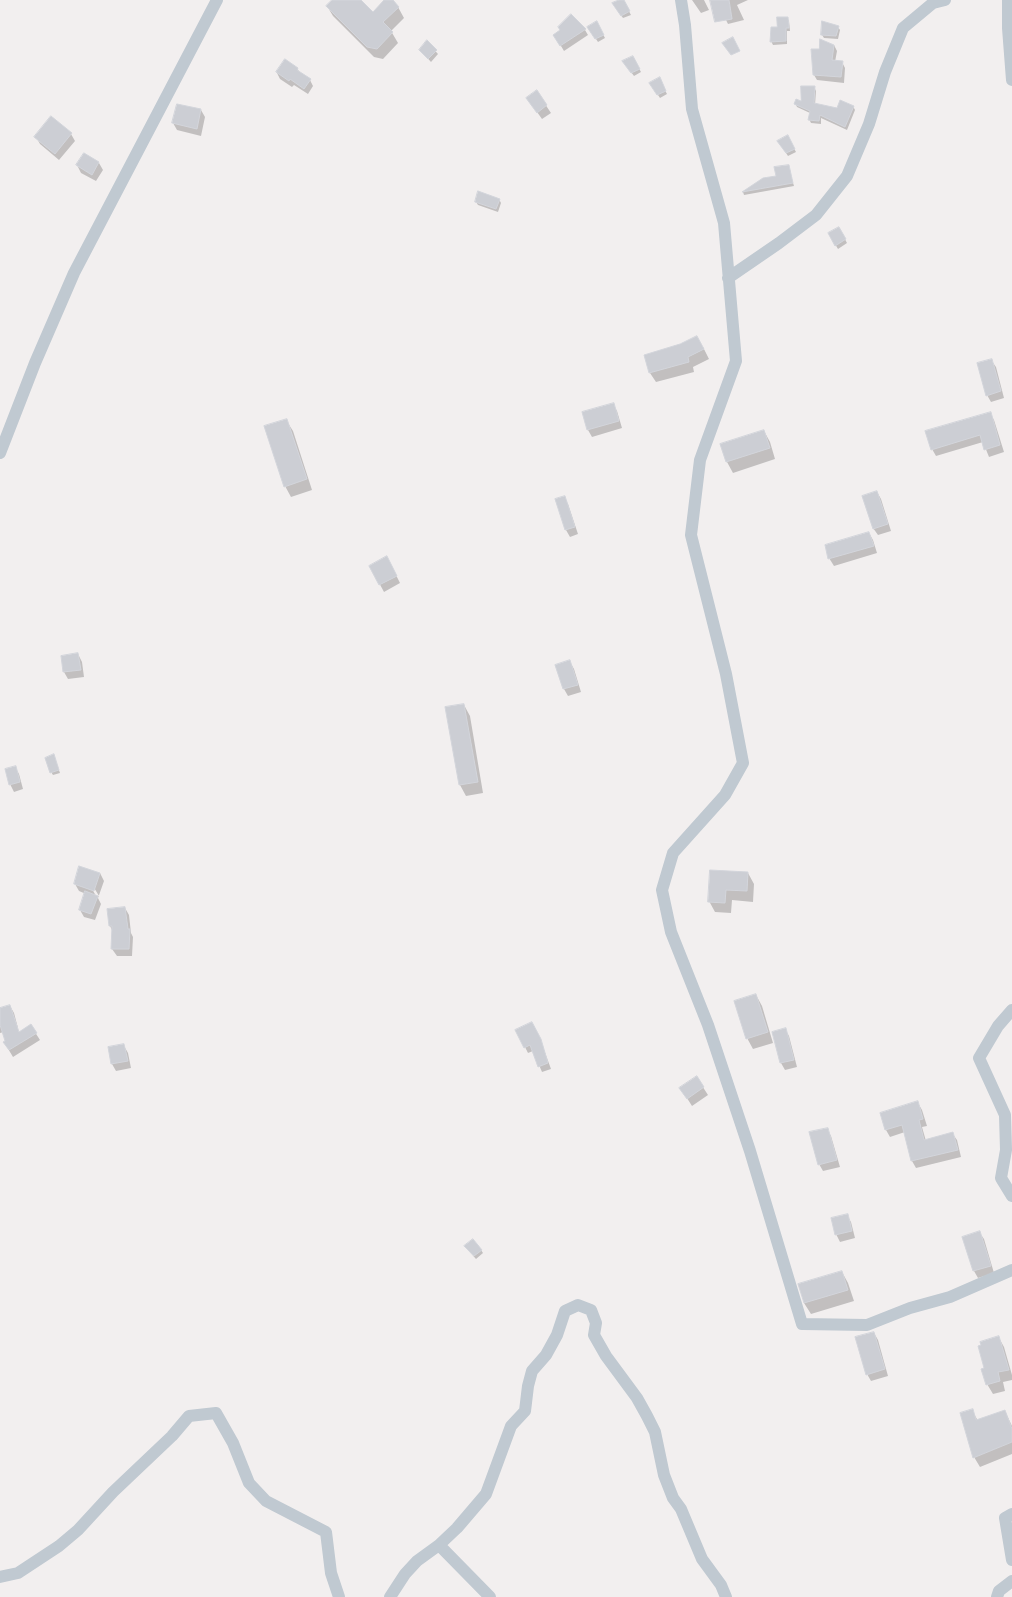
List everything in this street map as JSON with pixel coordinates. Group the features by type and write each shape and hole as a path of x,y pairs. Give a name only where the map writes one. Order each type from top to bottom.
{"street":[{"path":"0,453 35,363 74,273 217,0"},
{"path":"681,0 685,25 692,109 724,223 736,361 700,460 690,535 726,674 743,762 725,795 673,852 662,890 671,932 708,1025 750,1151 802,1324 867,1325 910,1308 950,1297 1012,1270"},
{"path":"728,278 779,243 816,215 847,176 869,124 885,72 903,28 933,3 945,0"},
{"path":"1008,0 1008,28 1012,80"},
{"path":"1012,1010 998,1026 979,1058 1005,1115 1006,1150 1001,1178 1012,1196"},
{"path":"390,1597 405,1574 413,1565 439,1546 457,1528 486,1494 511,1426 524,1411 532,1371 546,1355 557,1335 565,1311 578,1305 591,1310 596,1323 594,1335 606,1356 637,1398 647,1416 655,1432 664,1475 673,1498 681,1509 702,1559 721,1585 726,1597"},
{"path":"0,1577 18,1573 59,1546 78,1530 113,1492 172,1436 189,1416 216,1413 233,1443 249,1483 266,1501 326,1532 331,1572 339,1597"},
{"path":"1012,1514 1005,1518 1012,1560"},
{"path":"439,1546 490,1597"},
{"path":"997,1597 999,1591 1012,1580"}],"building":[{"path":"332,0 361,0 373,12 384,0 393,0 399,7 383,22 393,32 377,49 367,47 326,6"},
{"path":"619,0 624,0 630,11 621,16 612,3"},
{"path":"710,0 729,0 732,19 715,22"},
{"path":"571,14 586,29 560,46 553,35 560,30 558,27"},
{"path":"777,17 788,17 789,28 786,28 786,41 770,42 771,27 777,27"},
{"path":"597,21 604,35 595,39 587,27"},
{"path":"822,21 839,26 836,36 821,35"},
{"path":"733,37 740,51 731,55 722,43"},
{"path":"820,39 834,45 832,60 843,61 841,77 813,75 811,49 819,49"},
{"path":"427,40 437,50 428,59 419,50"},
{"path":"633,56 640,69 631,73 622,61"},
{"path":"285,59 298,68 297,70 311,79 304,89 290,79 289,81 276,72"},
{"path":"660,77 666,91 657,95 649,83"},
{"path":"801,86 815,86 814,103 837,108 840,100 854,106 845,127 820,115 819,121 808,120 810,111 794,104 796,99 801,101"},
{"path":"537,90 547,105 537,113 526,98"},
{"path":"177,104 201,109 197,129 172,123"},
{"path":"51,116 72,133 55,154 34,137"},
{"path":"788,135 795,149 786,153 777,141"},
{"path":"84,153 99,162 92,175 76,165"},
{"path":"789,165 793,183 742,192 763,178 776,176 774,167"},
{"path":"478,191 500,199 496,209 475,202"},
{"path":"839,227 846,239 835,246 828,233"},
{"path":"697,336 704,349 688,357 689,362 649,373 644,355 680,344"},
{"path":"992,359 1001,391 986,396 977,363"},
{"path":"614,403 619,421 587,430 582,412"},
{"path":"991,412 1000,445 984,450 980,435 931,450 925,431"},
{"path":"287,419 307,479 284,487 264,426"},
{"path":"764,430 770,448 726,462 720,444"},
{"path":"877,491 888,524 873,529 862,496"},
{"path":"565,496 575,527 565,530 555,499"},
{"path":"869,532 874,546 828,559 825,545"},
{"path":"387,556 397,576 379,585 369,566"},
{"path":"78,653 81,670 63,672 61,656"},
{"path":"570,660 578,685 563,689 555,665"},
{"path":"464,704 478,782 459,785 445,707"},
{"path":"54,754 59,770 50,773 45,758"},
{"path":"16,766 20,782 9,785 5,769"},
{"path":"79,866 100,873 94,891 74,884"},
{"path":"710,870 748,872 747,891 726,890 725,903 708,902"},
{"path":"85,891 98,896 91,914 79,910"},
{"path":"125,907 128,929 130,929 129,949 111,949 112,926 109,926 107,909"},
{"path":"756,994 768,1032 746,1039 734,1001"},
{"path":"10,1005 19,1032 31,1024 37,1033 9,1050 3,1042 5,1041 0,1025 0,1008"},
{"path":"532,1022 541,1039 548,1063 538,1067 530,1045 524,1048 515,1030"},
{"path":"786,1028 794,1060 780,1063 772,1032"},
{"path":"124,1044 128,1061 111,1064 108,1047"},
{"path":"697,1076 704,1087 687,1099 679,1088"},
{"path":"918,1101 923,1119 919,1120 924,1140 953,1132 958,1150 911,1161 902,1125 885,1130 880,1113"},
{"path":"828,1128 837,1160 818,1165 809,1132"},
{"path":"848,1214 852,1231 835,1235 831,1218"},
{"path":"980,1231 991,1266 973,1271 962,1237"},
{"path":"473,1239 482,1250 474,1256 464,1246"},
{"path":"842,1271 848,1290 804,1303 798,1284"},
{"path":"874,1332 885,1369 866,1375 855,1337"},
{"path":"999,1336 1009,1370 998,1372 1000,1381 986,1385 981,1369 984,1368 978,1346 981,1345 980,1342"},
{"path":"973,1409 976,1420 1005,1410 1012,1429 1012,1442 973,1458 960,1413"}]}
